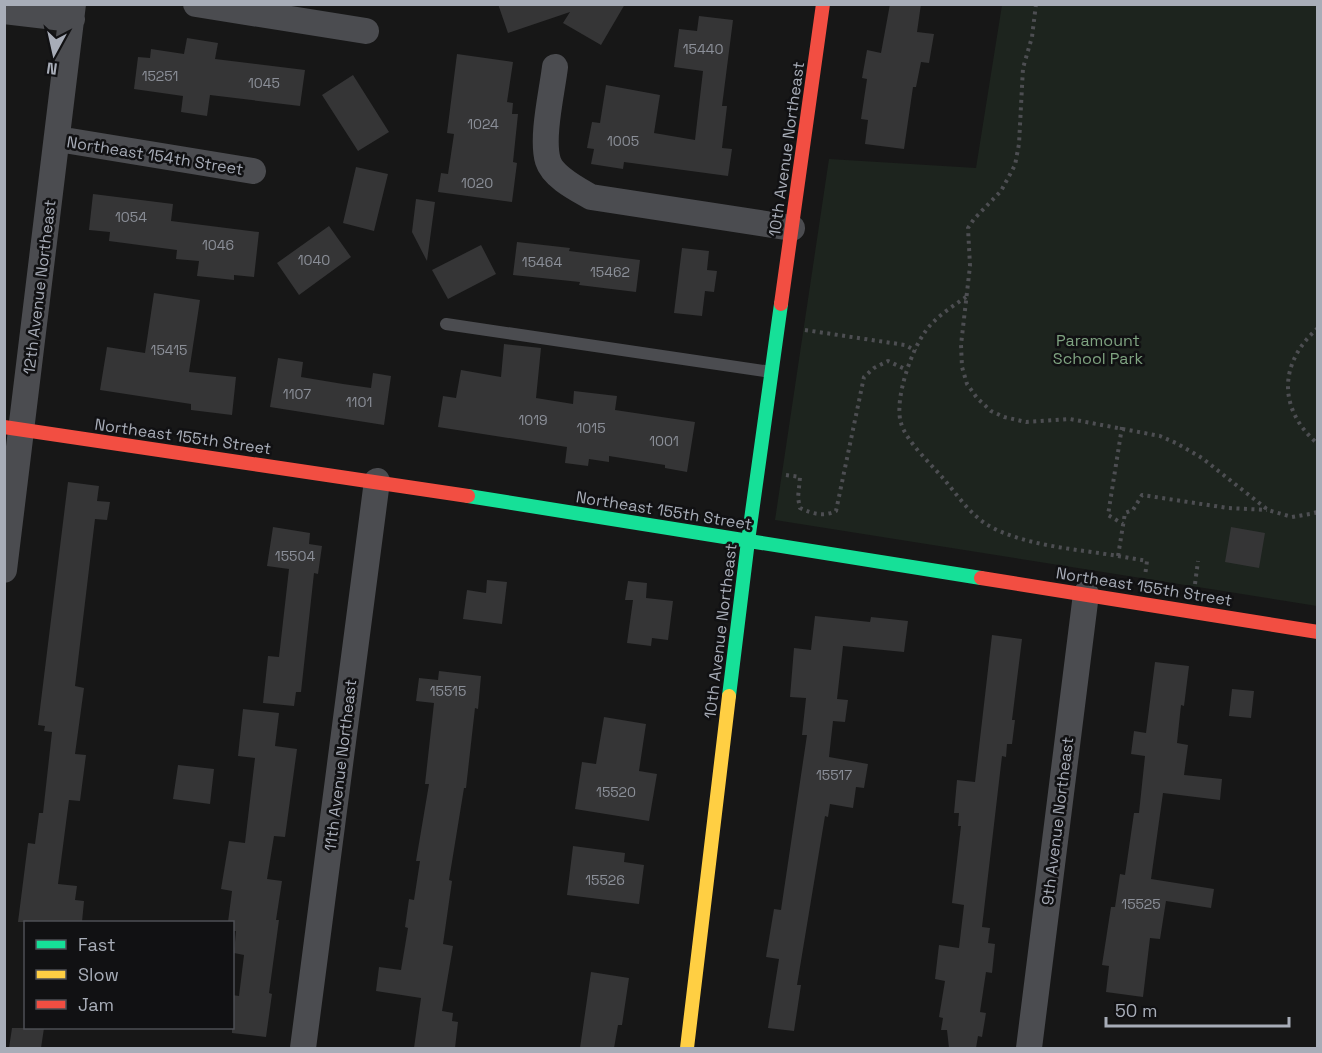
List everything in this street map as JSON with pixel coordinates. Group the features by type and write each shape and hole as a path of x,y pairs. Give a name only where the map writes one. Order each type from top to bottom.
{"street":[{"path":"196,4 366,31"},
{"name":"10th Avenue Northeast","path":"687,1048 748,541 823,4"},
{"path":"4,11 73,12"},
{"name":"12th Avenue Northeast","path":"4,570 13,428 58,140 73,12"},
{"path":"555,67 546,134 548,163 566,183 591,197 792,228"},
{"name":"Northeast 154th Street","path":"58,140 253,171"},
{"name":"Northeast 155th Street","path":"13,428 377,482 1317,632"},
{"name":"11th Avenue Northeast","path":"303,1048 377,482"},
{"name":"9th Avenue Northeast","path":"1029,1048 1086,594"}],"lane":[{"path":"446,324 772,372"}],"path":[{"path":"1036,4 1032,37 1023,68 1019,144 1015,165 1001,191 968,228 970,266 961,345 962,367 967,384 984,405 1004,417 1026,422 1070,419 1160,436 1176,442 1202,458 1268,510"},
{"path":"966,297 941,315 925,332 907,370 899,409 901,424 913,443 966,505 985,523 1006,534 1042,544 1147,561 1145,579"},
{"path":"778,327 873,339 905,345 916,351"},
{"path":"1317,328 1305,340 1295,356 1288,378 1287,397 1292,413 1307,435 1317,444"},
{"path":"784,486 786,475 800,477 798,498 800,507 811,513 827,515 836,511 864,377 874,368 888,361 907,370"},
{"path":"1122,428 1108,515 1123,524"},
{"path":"1118,556 1125,513 1133,510 1142,495 1228,508 1268,510 1292,517 1315,513 1317,510"},
{"path":"1195,587 1198,561"}],"green space":[{"name":"Paramount School Park","path":"1002,5 1317,5 1317,606 775,520 829,159 976,168"}],"building":[{"path":"498,4 625,4 601,45 563,23 570,12 508,33"},
{"path":"890,4 921,4 917,32 934,34 929,63 921,62 916,87 913,87 904,149 865,144 868,120 861,119 867,79 862,78 867,50 881,53"},
{"path":"699,16 733,20 722,106 727,106 722,148 732,149 728,176 624,162 623,169 591,164 594,149 587,148 592,122 600,123 606,85 660,95 654,133 695,140 703,71 674,67 679,29 697,31"},
{"path":"187,38 218,43 215,59 305,70 300,106 210,95 207,116 181,112 183,96 134,89 138,57 150,58 151,49 184,54"},
{"path":"457,54 513,62 507,102 513,103 512,114 518,114 513,162 517,163 512,202 438,192 441,173 448,174 454,134 447,133"},
{"path":"353,75 389,132 358,151 322,95"},
{"path":"356,167 388,174 374,231 343,223"},
{"path":"93,194 173,204 171,221 259,232 254,277 234,275 234,280 197,276 199,261 176,259 177,250 109,241 110,232 89,230"},
{"path":"416,199 435,202 427,261 412,232"},
{"path":"329,226 351,257 299,295 277,263"},
{"path":"517,242 640,260 636,292 579,285 580,282 513,275"},
{"path":"481,245 496,274 448,299 432,270"},
{"path":"682,248 709,251 707,270 717,271 714,292 705,291 702,316 674,313"},
{"path":"154,293 200,300 189,372 236,377 232,415 191,410 191,404 100,390 107,347 145,353"},
{"path":"504,344 541,348 536,398 573,404 574,391 617,396 615,410 695,422 687,472 665,468 665,465 609,456 609,462 589,459 588,466 565,463 567,447 438,427 443,396 456,398 461,370 501,377"},
{"path":"278,358 303,362 301,377 343,384 371,388 373,373 391,376 384,425 270,407"},
{"path":"68,482 99,486 97,501 110,502 107,520 95,519 75,686 84,688 75,754 86,755 80,801 69,800 58,884 77,886 75,900 84,901 82,921 18,922 28,843 35,844 39,813 43,813 52,732 44,731 45,726 38,725"},
{"path":"273,527 310,533 309,544 322,546 318,574 314,573 301,692 296,692 294,706 263,703 268,656 279,657 289,569 267,566"},
{"path":"1231,527 1265,533 1259,568 1225,562"},
{"path":"487,580 507,582 502,624 463,619 467,590 486,593"},
{"path":"628,581 647,583 646,598 673,601 668,640 652,638 651,646 627,643 633,600 625,600"},
{"path":"815,616 870,622 871,617 908,621 904,652 843,646 837,699 848,700 845,722 833,721 829,757 868,764 864,788 856,787 853,808 830,804 828,817 825,816 797,985 801,985 794,1031 768,1028 779,959 766,957 774,909 781,910 807,735 802,735 806,698 790,697 794,648 811,650"},
{"path":"992,635 1022,639 1012,720 1015,720 1012,744 1007,744 1006,757 1002,756 982,927 990,928 988,943 995,944 992,973 986,972 980,1012 986,1013 982,1037 978,1036 976,1048 949,1048 947,1030 941,1030 943,1018 939,1017 945,981 935,979 939,945 959,948 964,905 952,903 961,826 958,826 959,813 954,813 957,780 975,782"},
{"path":"1155,662 1189,666 1184,706 1181,705 1177,743 1188,745 1184,775 1222,779 1220,800 1163,793 1151,879 1214,889 1211,908 1166,901 1160,939 1150,938 1143,997 1106,992 1109,966 1102,965 1111,907 1115,907 1120,874 1125,875 1134,813 1139,813 1145,756 1131,754 1134,731 1146,733"},
{"path":"439,671 481,676 466,788 464,788 449,880 452,881 443,944 453,946 442,1011 453,1013 452,1021 458,1022 455,1048 414,1048 421,998 376,991 379,967 401,970 408,928 405,927 409,899 414,900 420,861 416,861 429,784 425,784 434,703 416,701 419,678 438,680"},
{"path":"1232,689 1254,691 1251,718 1229,716"},
{"path":"243,709 279,713 275,746 297,749 285,837 274,836 267,879 282,881 276,920 279,920 269,993 272,994 266,1037 232,1033 234,995 239,996 244,955 234,953 236,931 234,931 234,921 228,921 232,891 221,889 229,841 245,843 255,758 238,756"},
{"path":"604,717 646,724 639,771 657,774 649,821 575,809 582,762 596,764"},
{"path":"178,765 214,769 210,804 173,799"},
{"path":"573,846 625,853 624,862 644,865 639,904 567,895"},
{"path":"591,972 629,978 622,1025 618,1025 614,1048 580,1048"},
{"path":"12,1028 44,1029 41,1048 9,1048"}],"traffic: fast":[{"path":"729,696 781,304"},
{"path":"468,496 981,578"}],"traffic: slow":[{"path":"687,1048 729,696"}],"traffic: jam":[{"path":"781,304 823,4"},
{"path":"4,427 468,496"},
{"path":"981,578 1318,632"}]}
